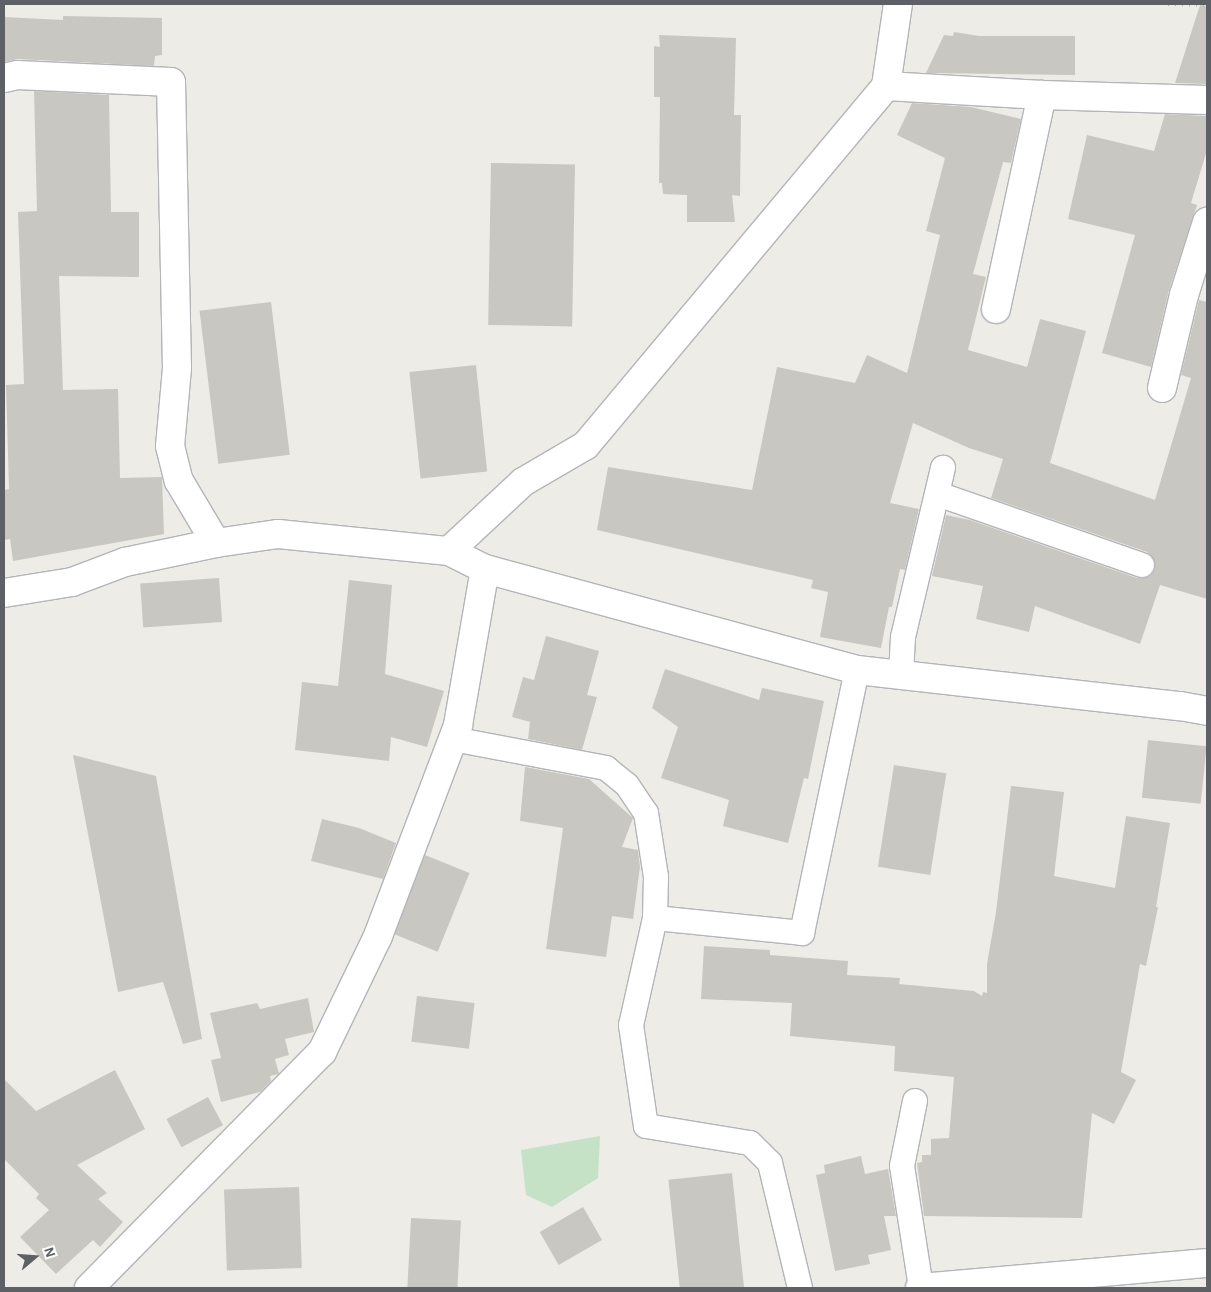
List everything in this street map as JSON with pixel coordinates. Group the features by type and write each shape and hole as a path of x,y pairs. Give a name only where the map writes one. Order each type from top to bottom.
{"street":[{"path":"449,551 523,482 586,445 886,86 898,4"},
{"path":"4,78 17,75 171,82 177,368 170,446 179,482 216,543"},
{"path":"886,86 1207,100"},
{"path":"996,309 1042,94"},
{"path":"1162,388 1184,295 1207,222"},
{"path":"4,593 72,582 125,562 216,543 278,534 449,551 485,569 857,670 1180,706 1207,712"},
{"path":"88,1288 322,1052 378,936 458,725 485,569"},
{"path":"920,1288 1207,1263"}],"lane":[{"path":"902,675 903,637 943,468"},
{"path":"938,494 1142,565"},
{"path":"655,918 802,932 857,670"},
{"path":"453,739 606,768 627,785 646,813 656,877 655,918 630,1025 646,1126 750,1143 770,1163 800,1288"},
{"path":"915,1101 902,1166 920,1288"}],"green space":[{"path":"600,1136 598,1178 552,1207 526,1195 521,1150"}],"building":[{"path":"1200,5 1207,6 1207,84 1175,83"},
{"path":"63,16 162,18 162,55 155,56 154,66 18,59 4,62 4,17 63,20"},
{"path":"954,32 979,36 1075,36 1075,75 926,73 944,35 953,36"},
{"path":"659,35 736,38 734,115 741,115 740,196 732,195 735,222 687,222 687,195 663,194 662,183 659,183 660,97 654,97 654,46 660,47"},
{"path":"34,91 109,95 111,212 139,212 139,277 59,276 63,390 118,389 120,478 162,477 164,534 13,561 10,539 4,540 4,490 9,489 6,385 24,384 18,212 37,211"},
{"path":"912,103 971,107 1021,119 1011,163 1003,162 973,274 986,277 968,350 1027,367 1040,319 1086,331 1050,463 1155,500 1191,378 1181,375 1199,300 1207,302 1207,599 1160,585 1140,644 1035,606 1029,632 976,619 983,586 932,576 946,515 970,520 1137,578 1145,578 1151,575 1155,569 1155,562 1147,552 991,498 1003,459 969,448 913,423 890,503 919,509 905,570 900,569 892,607 889,607 881,648 820,637 828,592 811,588 813,580 597,530 608,467 752,490 777,367 855,383 867,355 907,373 940,235 926,231 945,158 897,135"},
{"path":"1165,114 1207,116 1207,150 1191,203 1197,205 1169,290 1151,367 1102,353 1135,235 1068,219 1087,135 1154,151"},
{"path":"491,163 575,164 572,326 488,325"},
{"path":"271,302 290,455 218,464 200,311"},
{"path":"476,365 487,471 421,478 409,372"},
{"path":"219,578 222,622 143,627 140,584"},
{"path":"349,580 392,585 385,674 444,691 427,747 391,737 389,761 295,750 302,682 338,686"},
{"path":"546,636 599,651 587,695 597,697 582,750 528,739 530,722 512,717 523,677 534,680"},
{"path":"665,669 759,700 762,688 824,701 808,779 804,778 788,843 723,826 729,800 661,778 678,727 652,708"},
{"path":"1148,740 1207,746 1201,804 1142,798"},
{"path":"73,755 156,776 202,1039 183,1044 163,982 118,992"},
{"path":"894,765 946,773 930,875 878,867"},
{"path":"525,767 589,779 633,818 622,847 638,850 640,867 633,919 612,916 606,957 546,949 563,828 520,821"},
{"path":"1011,786 1064,792 1054,876 1115,888 1126,816 1170,823 1156,907 1158,907 1146,966 1140,964 1121,1072 1136,1080 1114,1124 1092,1113 1082,1218 924,1216 917,1163 922,1162 922,1155 931,1155 931,1139 949,1138 954,1077 894,1071 895,1046 790,1036 792,1003 701,999 704,946 770,950 770,955 848,961 847,975 900,978 899,984 974,991 982,996 983,992 987,993 987,964 996,912"},
{"path":"322,819 359,828 396,843 383,879 311,861"},
{"path":"425,855 470,873 438,952 393,934"},
{"path":"417,996 475,1003 469,1049 411,1042"},
{"path":"308,998 314,1032 285,1039 289,1055 275,1059 279,1074 270,1076 271,1081 260,1092 221,1102 211,1060 221,1058 210,1013 257,1003 260,1009"},
{"path":"115,1070 145,1129 77,1165 107,1193 98,1199 123,1222 100,1247 93,1240 56,1274 20,1237 49,1210 36,1198 39,1194 4,1159 4,1079 36,1111"},
{"path":"208,1097 223,1125 182,1147 167,1119"},
{"path":"861,1156 865,1174 888,1169 896,1216 884,1216 891,1250 868,1255 870,1264 835,1271 816,1175 825,1173 824,1165"},
{"path":"732,1173 744,1288 680,1288 668,1180"},
{"path":"299,1187 302,1268 227,1271 224,1190"},
{"path":"583,1207 602,1240 559,1265 540,1232"},
{"path":"411,1218 461,1221 457,1288 407,1288"}],"railway":[{"path":"1168,4 1207,5"}]}
